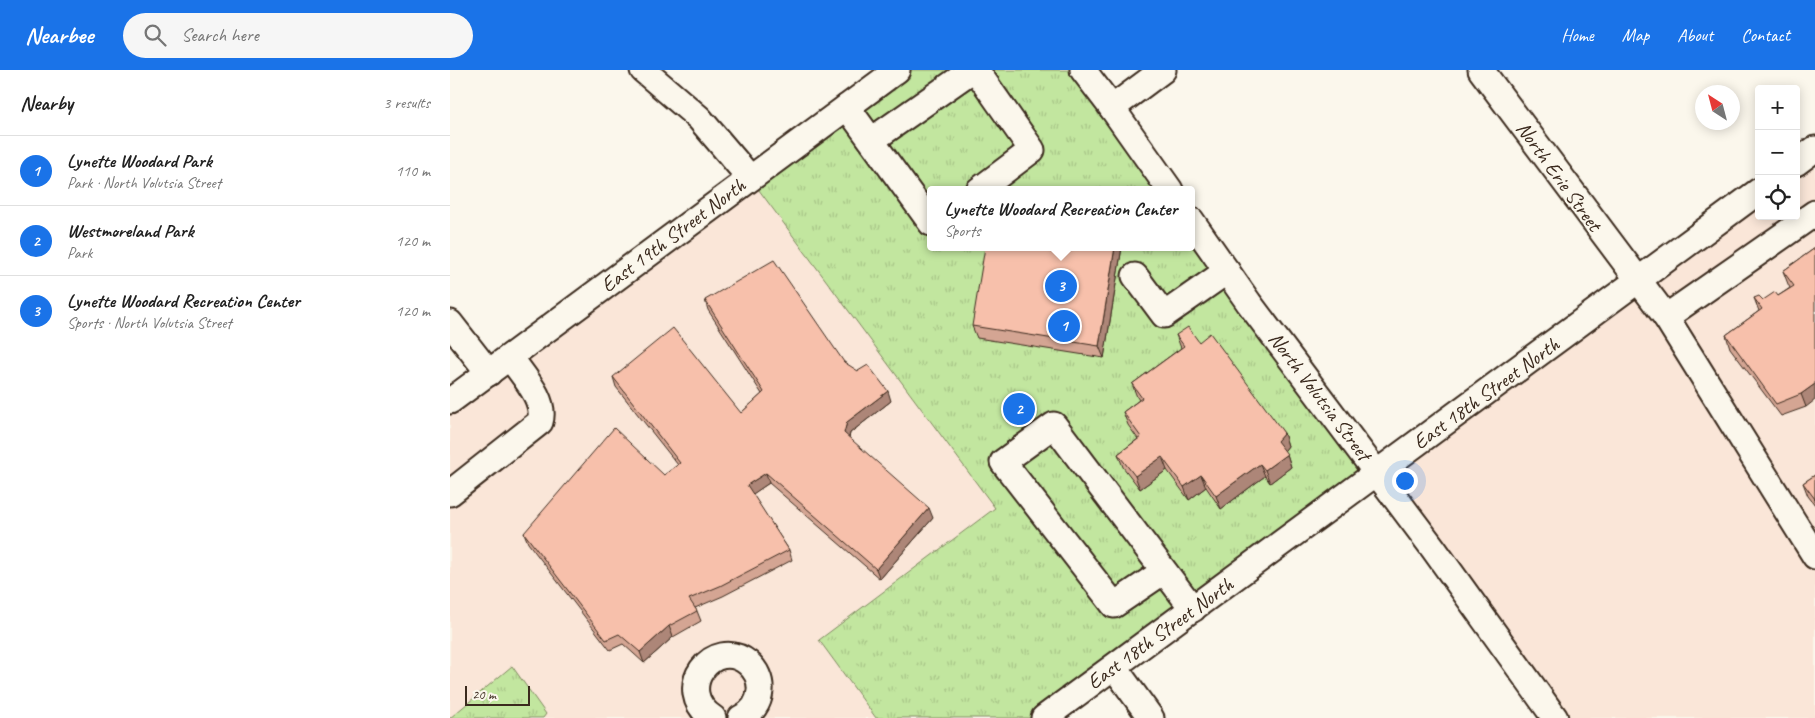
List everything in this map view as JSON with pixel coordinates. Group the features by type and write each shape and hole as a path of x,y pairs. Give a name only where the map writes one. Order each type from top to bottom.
{"street":[{"path":"643,70 698,118 750,178"},
{"name":"East 19th Street North","path":"450,401 897,70"},
{"path":"872,140 972,70"},
{"path":"976,70 1032,150 984,186"},
{"path":"1083,70 1167,186"},
{"path":"1112,108 1163,70"},
{"name":"North Erie Street","path":"1482,70 1666,317 1815,556"},
{"path":"847,107 927,218"},
{"name":"East 18th Street North","path":"1044,718 1755,194"},
{"path":"1666,317 1815,213"},
{"name":"North Volutsia Street","path":"1195,226 1555,718"},
{"path":"1135,276 1164,315 1227,272"},
{"path":"450,323 488,373"},
{"path":"450,493 460,483 540,422 543,413 539,400 510,357"},
{"path":"1164,571 1114,605 1003,462 1054,425 1193,609"},
{"path":"713,718 699,704 695,695 695,684 698,674 705,666 713,659 724,656 744,660 758,676 760,695 752,711 744,717"},
{"path":"1114,667 1151,718"}],"shaded area":[{"path":"1815,164 1815,718 1566,718 1398,480 1399,473 1409,463 1755,208 1755,220 1800,220 1800,174"},
{"path":"750,178 996,508 819,640 876,718 450,718 450,401"}],"green space":[{"path":"897,70 1080,70 1165,186 927,186 927,251 1195,251 1195,226 1377,473 1045,718 876,718 819,640 995,508 750,178"},
{"path":"512,666 546,714 543,718 450,718"}],"building":[{"path":"1815,248 1815,384 1801,394 1776,404 1726,335 1762,309 1754,298 1759,296 1763,300 1775,292 1778,296 1794,286 1783,271"},
{"path":"984,251 1114,251 1099,346 972,326"},
{"path":"774,260 844,362 858,371 868,365 888,391 847,422 844,433 929,508 876,569 766,473 747,485 789,550 720,586 689,599 697,611 669,626 640,652 619,634 606,640 524,533 614,428 664,475 680,463 613,377 673,328 741,413 764,392 705,300"},
{"path":"1188,327 1199,342 1210,333 1284,433 1277,441 1287,454 1265,470 1260,464 1216,496 1201,475 1184,487 1162,457 1135,476 1118,454 1141,437 1123,412 1142,398 1132,384 1184,346 1176,335"},
{"path":"1815,475 1815,499 1803,483"}],"place":[{"name":"Lynette Woodard Recreation Center","path":"1061,286"},
{"name":"Lynette Woodard Park","path":"1064,326"},
{"name":"Westmoreland Park","path":"1019,409"}]}
